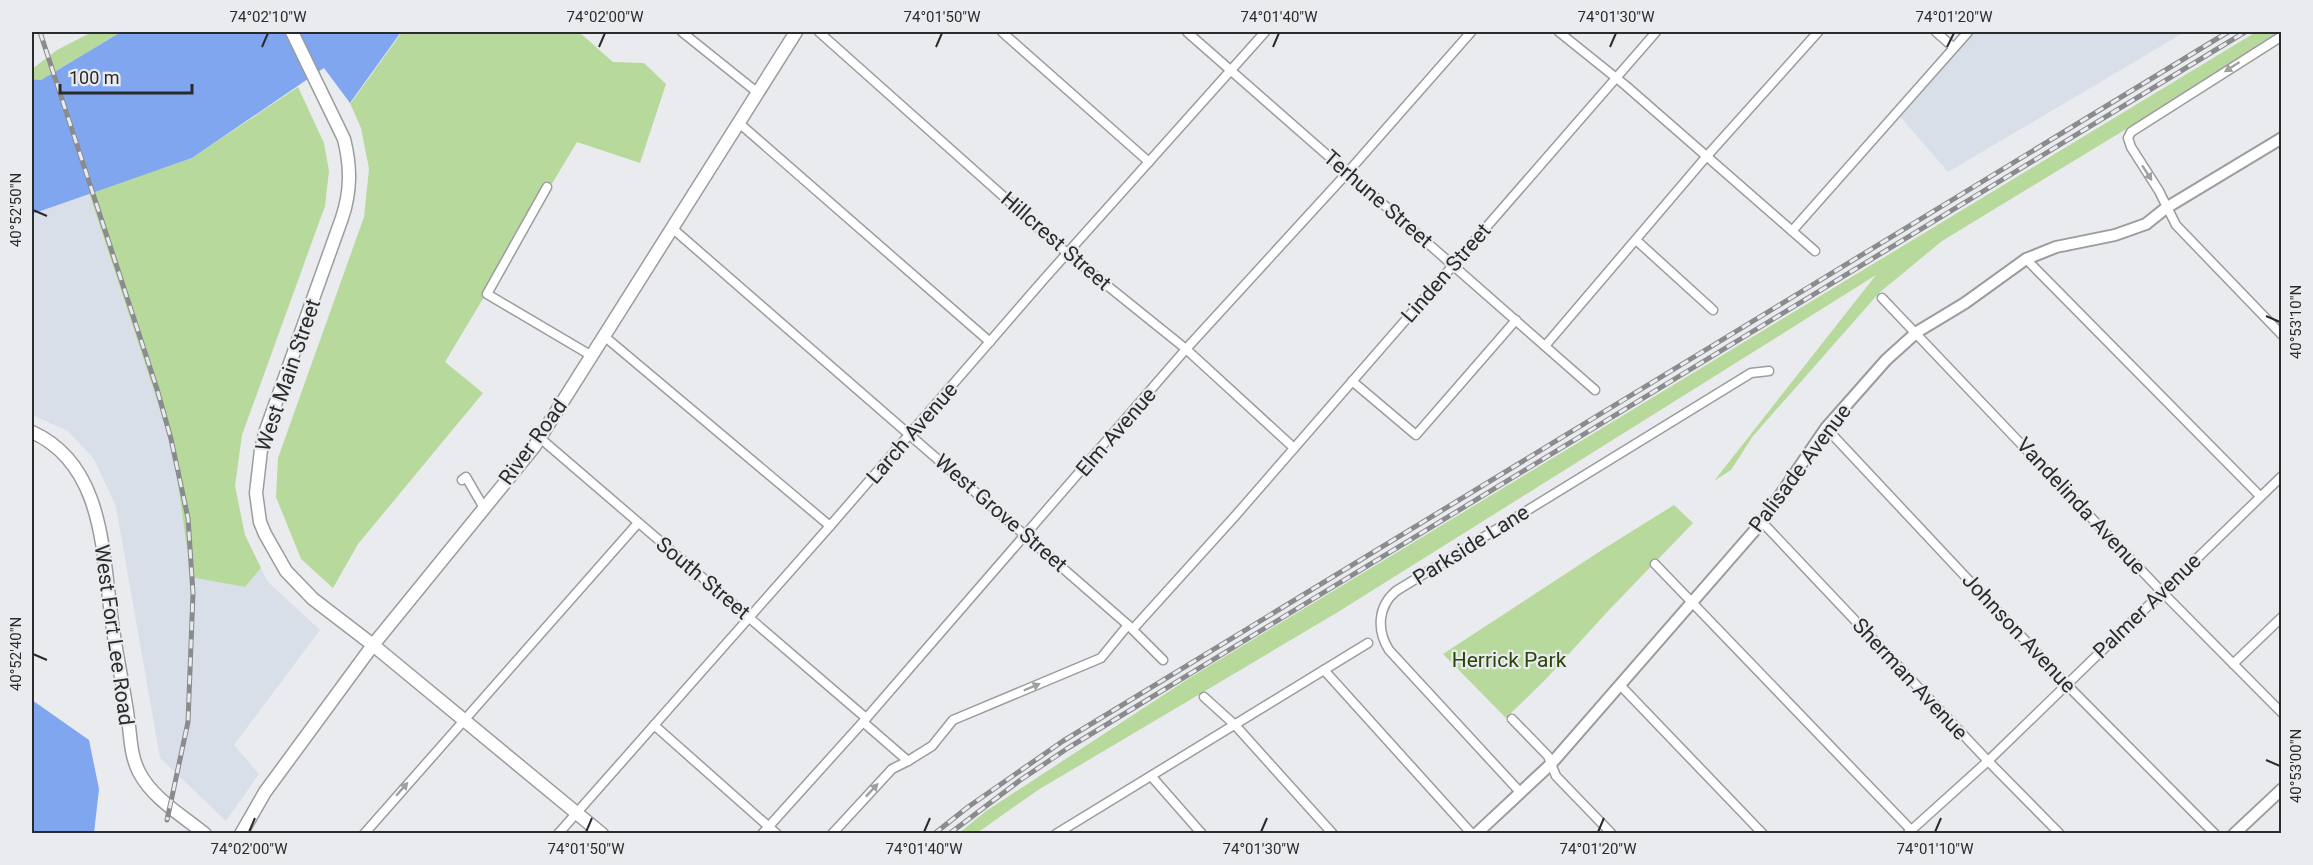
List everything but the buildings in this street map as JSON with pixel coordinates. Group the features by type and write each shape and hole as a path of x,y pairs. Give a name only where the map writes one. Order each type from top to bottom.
{"main road":[{"name":"West Main Street","path":"292,32 344,139 348,155 350,187 342,218 266,430 257,472 257,508 260,522 273,552 292,578 332,615 373,645 602,834"},
{"name":"River Road","path":"241,834 265,792 373,645 540,438 796,32"},
{"name":"West Fort Lee Road","path":"32,432 53,445 68,459 78,471 92,501 99,529 112,629 129,722 130,748 135,762 148,787 205,834"}],"street":[{"path":"682,32 758,93"},
{"name":"Hillcrest Street","path":"819,32 1068,254 1186,349 1294,448"},
{"path":"1002,32 1149,162"},
{"name":"Terhune Street","path":"1187,32 1595,390"},
{"name":"Larch Avenue","path":"558,834 1265,32"},
{"name":"Elm Avenue","path":"766,830 865,720 1186,349 1348,172 1471,32"},
{"path":"1559,32 1616,77 1815,251"},
{"name":"Linden Street","path":"832,834 892,769 908,762 932,746 953,720 1101,658 1236,515 1656,32"},
{"path":"1545,346 1706,158 1818,32"},
{"path":"1936,32 1953,47"},
{"path":"1792,231 1968,32"},
{"path":"2282,36 2131,132 2128,138 2176,225 2282,335"},
{"path":"739,123 990,342"},
{"name":"Palisade Avenue","path":"1474,834 1551,764 1762,522 1826,428 1886,360 1917,332 1965,303 2026,258 2056,247 2131,231 2281,140"},
{"path":"547,188 487,294 592,356"},
{"name":"West Grove Street","path":"672,228 1026,535 1130,627 1163,660"},
{"path":"1636,240 1713,310"},
{"path":"2026,258 2260,496"},
{"name":"Vandelinda Avenue","path":"1882,298 2282,713"},
{"path":"1352,381 1416,435 1516,320"},
{"path":"604,336 830,526"},
{"name":"Parkside Lane","path":"1520,792 1389,650 1382,637 1380,626 1381,613 1388,599 1396,591 1751,373 1769,372"},
{"name":"Johnson Avenue","path":"1826,428 2067,685 2216,834"},
{"name":"South Street","path":"540,438 749,616 865,720 908,762"},
{"name":"Palmer Avenue","path":"1910,832 1988,761 2282,476"},
{"path":"462,480 466,477 484,508"},
{"name":"Sherman Avenue","path":"1762,522 2060,834"},
{"path":"364,834 638,523"},
{"path":"1654,564 1910,832"},
{"path":"2233,664 2282,617"},
{"path":"1060,833 1368,643"},
{"path":"1324,670 1474,834"},
{"path":"1620,685 1763,834"},
{"path":"1204,697 1235,725 1334,834"},
{"path":"1512,719 1548,756 1556,776 1612,834"},
{"path":"654,725 766,830 777,834"},
{"path":"1152,777 1202,834"},
{"path":"2234,834 2282,789"}],"shaded area":[{"path":"1968,32 2185,32 1948,172 1896,112"},
{"path":"89,193 173,449 191,576 245,587 261,568 268,582 320,630 234,745 259,774 226,821 160,758 116,507 94,459 68,431 32,415 32,214"}],"green space":[{"path":"92,32 121,32 41,80 32,79 32,69 57,50"},
{"path":"402,32 579,32 613,62 644,63 666,84 640,163 577,142 445,362 483,393 358,544 333,588 301,559 276,497 278,458 364,217 369,169 361,128 349,101 351,103"},
{"path":"2256,32 2281,32 2281,35 1942,241 1879,293 1753,436 1731,470 1714,481 1876,275 1338,612 1038,790 977,833 958,834 986,811 1188,679"},
{"path":"298,87 324,143 329,171 325,206 242,435 235,486 245,535 261,568 245,587 191,577 173,449 89,193 192,158"},
{"name":"Herrick Park","path":"1674,505 1693,523 1545,680 1506,718 1443,654 1605,548"}],"water":[{"path":"121,32 401,32 350,103 324,68 192,158 32,214 32,79 41,80"},
{"path":"32,700 89,740 99,789 94,833 32,833"}],"railway":[{"path":"40,32 157,389 171,439 188,518 193,593 188,722 167,820"},
{"path":"934,834 968,807 1063,741 2228,32"},
{"path":"949,834 1019,781 1068,748 2245,32"}]}
